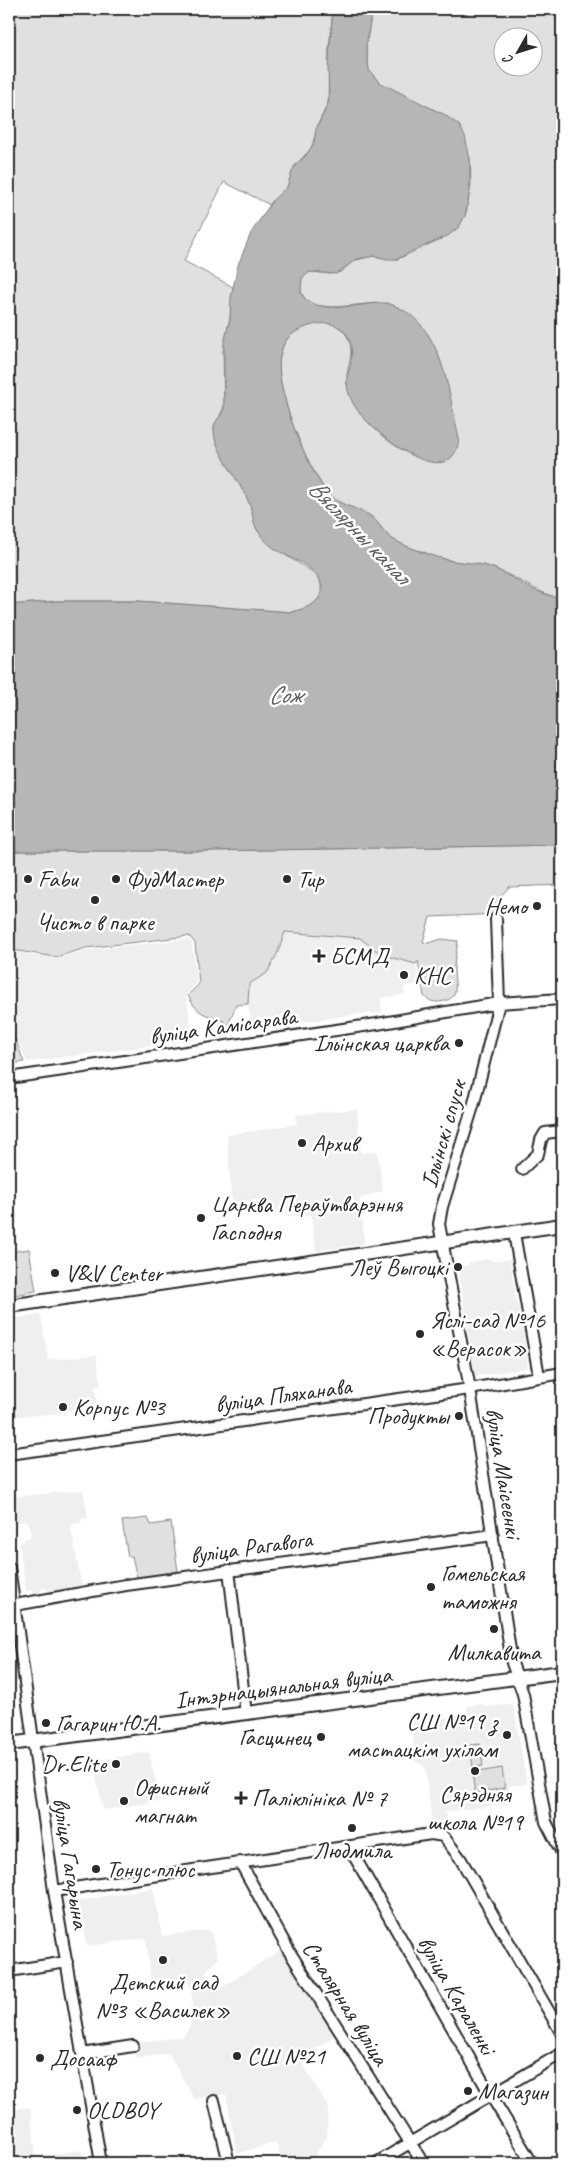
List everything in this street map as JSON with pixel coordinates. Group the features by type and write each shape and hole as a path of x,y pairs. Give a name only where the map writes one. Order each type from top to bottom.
{"main road":[{"path":"9,1306 411,1249 443,1242 562,1225"},
{"name":"Інтэрнацыянальная вуліца","path":"9,1744 562,1672"}],"street":[{"name":"Ільінскі спуск","path":"443,1242 440,1224 441,1212 474,1103 499,1004 496,919"},
{"name":"вуліца Камісарава","path":"9,1078 377,1024 499,1004 562,999"},
{"path":"522,1169 538,1154 541,1140 545,1134 562,1131"},
{"path":"514,1232 539,1376"},
{"name":"вуліца Маісеенкі","path":"443,1242 470,1389 512,1663 523,1694 543,1810 551,1834 562,1853"},
{"name":"вуліца Пляханава","path":"9,1454 470,1389 562,1373"},
{"name":"вуліца Рагавога","path":"15,1605 126,1585 493,1535"},
{"name":"вуліца Гагарына","path":"9,1567 54,1891 101,2163"},
{"path":"229,1570 246,1714"},
{"path":"54,1891 431,1834 443,1836 449,1841 562,2034"},
{"name":"вуліца Караленкі","path":"349,1846 490,2094 532,2163"},
{"name":"Сталярная вуліца","path":"240,1862 289,1951 423,2163"},
{"path":"9,1971 67,1962"},
{"path":"82,2054 133,2046"},
{"path":"376,2163 562,2053"},
{"path":"214,2101 229,2163"}],"shaded area":[{"path":"9,9 333,9 329,48 328,104 319,122 311,149 295,165 287,187 270,205 224,182 184,261 233,287 231,312 223,351 224,407 214,428 215,439 249,502 257,530 276,549 314,573 321,582 321,595 308,608 291,612 138,601 57,601 9,605"},
{"path":"372,9 562,9 562,599 490,567 453,561 394,541 384,533 372,517 335,500 328,493 306,457 290,417 280,376 281,352 289,337 297,331 314,323 324,322 333,324 347,336 351,349 347,378 350,396 357,409 379,433 406,452 420,458 432,460 448,458 454,453 458,445 441,362 429,336 377,303 335,307 320,306 311,304 305,299 300,290 302,278 307,273 330,274 341,272 353,261 372,256 397,259 428,243 442,239 465,216 471,183 470,159 445,115 384,86 373,77 369,70 366,47"},
{"path":"562,845 562,885 509,887 500,897 501,914 430,917 423,942 428,943 442,939 458,941 454,966 455,991 454,995 446,1001 434,1002 424,996 418,961 416,964 382,955 360,938 285,932 278,952 267,973 249,984 248,1004 236,1005 229,1023 231,1030 226,1031 223,1020 216,1022 214,1017 201,1012 195,1007 188,995 199,984 195,943 189,936 86,948 56,957 12,950 9,962 9,851 207,851"},
{"path":"284,932 360,938 383,955 416,964 419,984 404,987 404,994 402,995 381,998 382,1013 358,1014 303,1022 299,1014 277,1017 275,1026 253,1029 248,1004 249,984 267,973 278,952"},
{"path":"188,939 192,943 197,983 186,995 193,1040 27,1062 13,1028 9,1009 9,972 14,952 56,958 87,950"},
{"path":"9,1021 24,1062 9,1064"},
{"path":"357,1109 361,1153 377,1151 383,1191 360,1199 365,1244 316,1251 311,1215 287,1216 285,1208 272,1212 266,1198 234,1203 231,1196 227,1135 297,1124 296,1115"},
{"path":"29,1249 36,1291 9,1296 9,1252"},
{"path":"491,1259 492,1262 510,1259 516,1300 523,1323 528,1368 475,1376 458,1267"},
{"path":"41,1315 48,1360 96,1355 101,1386 95,1387 97,1404 55,1414 9,1417 9,1319"},
{"path":"83,1490 88,1518 81,1519 81,1523 73,1524 71,1528 82,1587 49,1591 46,1588 41,1589 41,1593 33,1594 32,1590 26,1591 19,1543 31,1537 30,1527 28,1521 13,1523 10,1497"},
{"path":"148,1518 151,1525 171,1522 178,1571 137,1578 132,1556 128,1557 122,1521"},
{"name":"Сярэдняя школа №19","path":"484,1704 485,1707 513,1704 527,1784 509,1786 509,1804 445,1812 448,1828 433,1831 425,1767 415,1761 411,1721 467,1715 467,1706"},
{"path":"480,1744 483,1766 473,1767 470,1745"},
{"path":"149,1752 160,1801 103,1810 93,1761"},
{"path":"502,1768 505,1788 475,1793 472,1773"},
{"name":"СШ №21","path":"153,1888 162,1936 210,1930 218,1958 205,1972 216,1991 281,1950 334,2036 300,2059 326,2103 328,2102 327,2139 324,2140 311,2163 283,2163 276,2142 237,2154 226,2094 194,2099 169,2053 136,2059 133,2046 135,2042 183,2037 191,2024 187,2010 193,2005 189,1981 160,1985 152,1989 146,1938 87,1946 77,1901"},
{"path":"30,2107 36,2157 81,2150 85,2163 9,2163 9,2110"}],"water":[{"path":"333,9 372,9 366,47 369,70 379,82 445,115 459,125 465,136 470,159 470,191 465,216 459,227 449,235 397,259 375,256 357,259 336,274 310,272 302,278 301,293 307,301 328,307 387,303 406,311 420,324 431,340 440,359 459,439 453,456 442,462 427,461 410,454 377,431 364,418 351,399 347,381 351,361 349,340 346,333 333,324 324,323 304,328 293,334 284,344 279,367 287,407 299,441 312,469 326,491 336,500 369,515 392,538 409,547 453,561 490,567 534,590 562,599 562,845 207,851 9,851 9,605 57,601 138,601 291,612 303,609 314,603 321,594 320,581 311,570 271,546 258,531 249,503 218,447 214,427 224,408 224,343 230,319 231,297 238,265 251,233 273,200 287,187 293,169 314,143 316,129 328,104 328,68"}],"place":[{"name":"Fabu","path":"28,879"},
{"name":"ФудМастер","path":"116,879"},
{"name":"Тир","path":"287,879"},
{"name":"Чисто в парке","path":"95,900"},
{"name":"Немо","path":"537,906"},
{"name":"БСМД","path":"319,956"},
{"name":"КНС","path":"404,975"},
{"name":"Ільінская царква","path":"459,1043"},
{"name":"Архив","path":"302,1143"},
{"name":"Царква Пераўтварэння Гасподня","path":"201,1218"},
{"name":"Леў Выгоцкі","path":"458,1267"},
{"name":"V&V Center","path":"55,1273"},
{"name":"Яслі-сад №16 «Верасок»","path":"420,1334"},
{"name":"Корпус №3","path":"63,1407"},
{"name":"Продукты","path":"459,1416"},
{"name":"Гомельская таможня","path":"431,1587"},
{"name":"Милкавита","path":"494,1629"},
{"name":"Гагарин Ю.А.","path":"46,1723"},
{"name":"СШ №19 з мастацкім ухілам","path":"507,1735"},
{"name":"Гасцинец","path":"321,1737"},
{"name":"Dr.Elite","path":"116,1764"},
{"name":"Сярэдняя школа №19","path":"475,1771"},
{"name":"Паліклініка № 7","path":"241,1798"},
{"name":"Офисный магнат","path":"124,1801"},
{"name":"Людмила","path":"352,1828"},
{"name":"Тонус плюс","path":"96,1869"},
{"name":"Детский сад №3 «Василек»","path":"163,1960"},
{"name":"СШ №21","path":"237,2056"},
{"name":"Досааф","path":"40,2058"},
{"name":"Магазин","path":"468,2091"},
{"name":"OLDBOY","path":"77,2110"}],"water label":[{"name":"Вяслярны канал","path":"360,531"},
{"name":"Сож","path":"285,694"}]}
